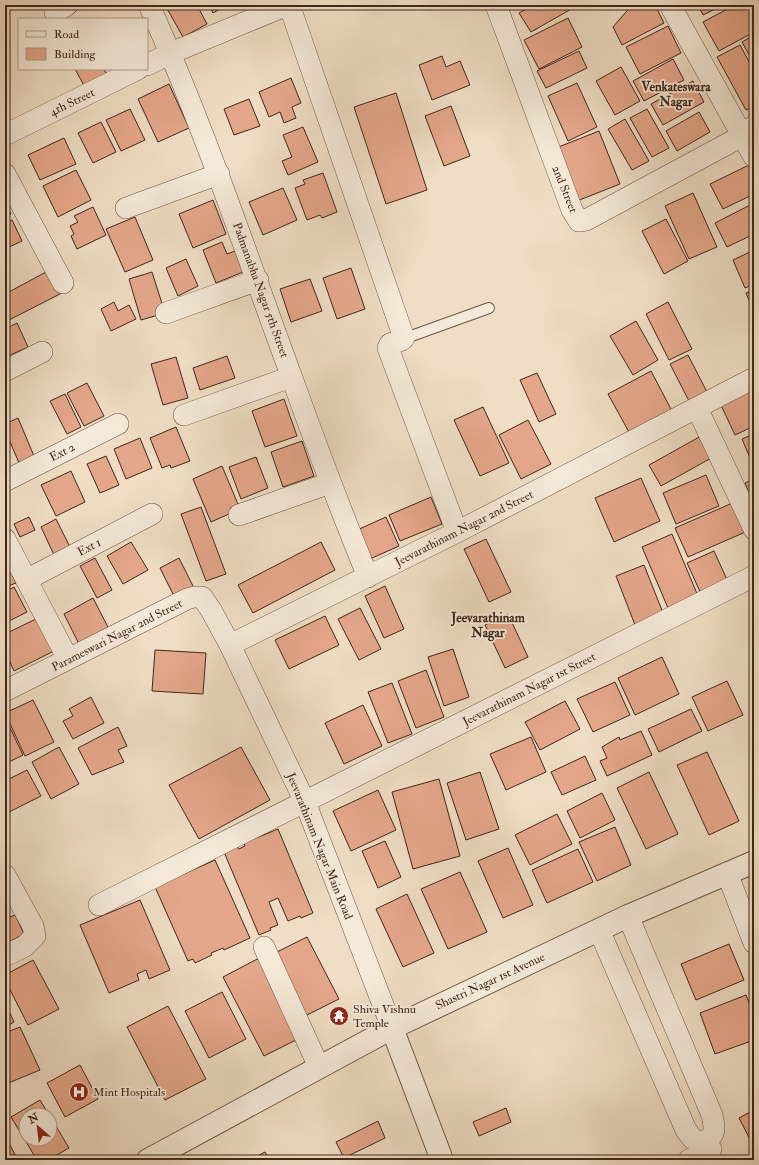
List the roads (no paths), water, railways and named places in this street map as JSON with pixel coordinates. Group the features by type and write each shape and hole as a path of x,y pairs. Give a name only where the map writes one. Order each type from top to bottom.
{"street":[{"name":"Padmanabha Nagar 5th Street","path":"149,5 171,53 219,174 330,483 368,577"},
{"name":"2nd Street","path":"496,5 572,210 579,220 586,220 748,131"},
{"path":"670,5 748,131 754,157"},
{"path":"148,64 171,53 280,8 288,8 292,12 403,339 390,344 388,348 457,532"},
{"name":"4th Street","path":"5,135 136,70"},
{"path":"5,174 63,283"},
{"path":"126,208 219,174"},
{"path":"166,313 258,280"},
{"path":"5,371 42,352"},
{"path":"184,415 291,377"},
{"name":"Jeevarathinam Nagar 2nd Street","path":"230,645 457,532 754,378"},
{"path":"697,408 754,529"},
{"name":"Ext 2","path":"5,481 118,424"},
{"path":"239,515 330,483"},
{"name":"Ext 1","path":"26,580 152,514"},
{"path":"5,539 68,659"},
{"name":"Jeevarathinam Nagar 1st Street","path":"99,905 754,576"},
{"name":"Parameswari Nagar 2nd Street","path":"5,691 194,597 202,597 206,602 230,645"},
{"name":"Jeevarathinam Nagar Main Road","path":"230,645 305,802 392,1028"},
{"name":"Shastri Nagar 1st Avenue","path":"148,1160 392,1028 628,916 754,862"},
{"path":"726,873 754,943"},
{"path":"5,875 33,926 35,936 25,946 5,956"},
{"path":"628,916 712,1115 714,1128 711,1150"},
{"path":"599,930 686,1130 692,1138 711,1150"},
{"path":"264,947 319,1067"},
{"path":"392,1028 442,1160"},
{"path":"689,1160 711,1150"}],"lane":[{"path":"403,339 489,308"}],"place":[{"name":"Shiva Vishnu Temple","path":"339,1016"},
{"name":"Mint Hospitals","path":"79,1092"}],"district":[{"name":"Venkateswara Nagar","path":"676,94"},
{"name":"Jeevarathinam Nagar","path":"488,624"}]}
